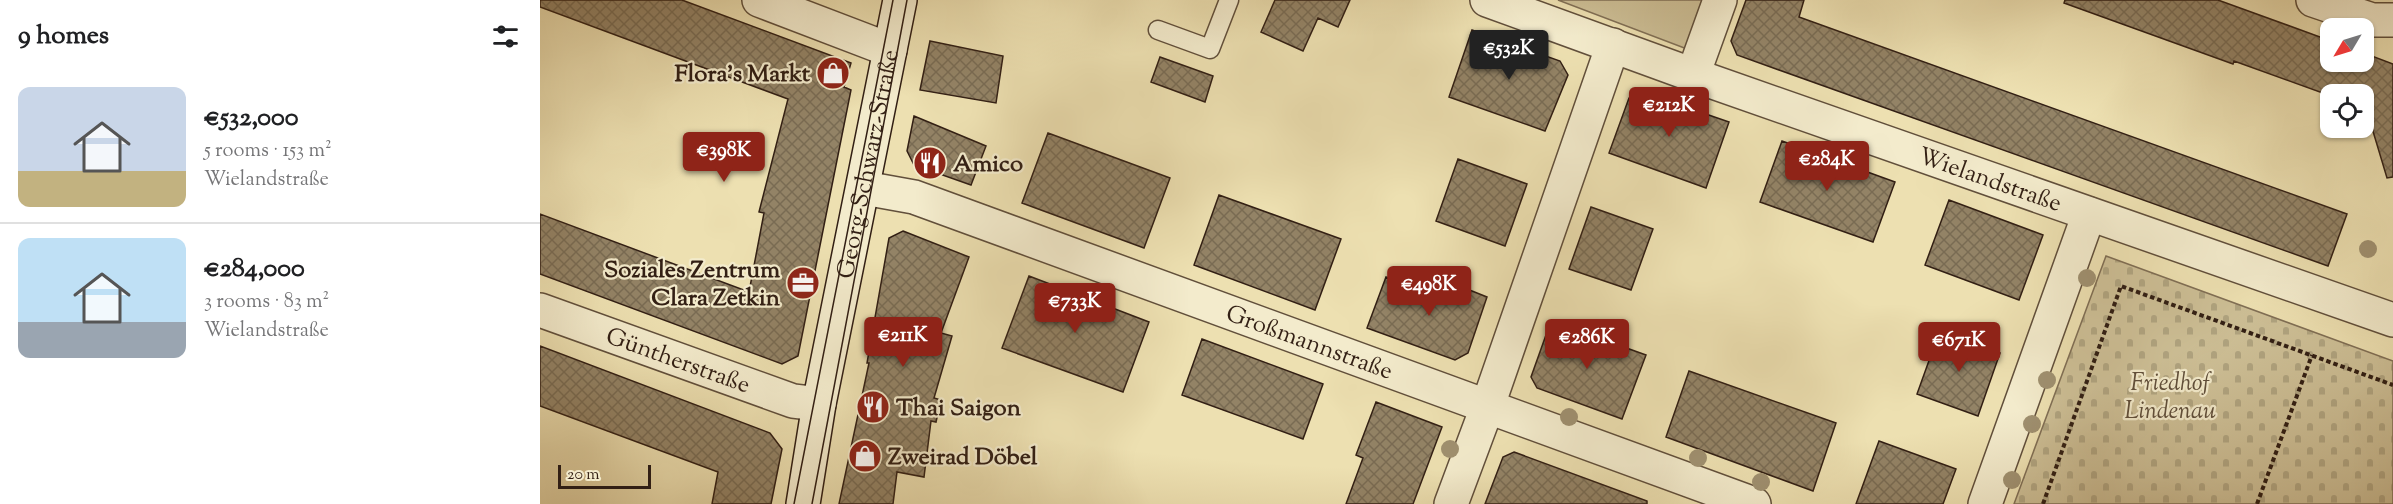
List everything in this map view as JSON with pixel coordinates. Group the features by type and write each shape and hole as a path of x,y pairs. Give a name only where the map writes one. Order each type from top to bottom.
{"street":[{"path":"759,0 890,51"},
{"name":"Georg-Schwarz-Straße","path":"803,504 819,404 900,0"},
{"name":"Wielandstraße","path":"1487,0 1693,75 2393,320"},
{"path":"1693,75 1720,0"},
{"path":"2313,0 2372,20 2393,20"},
{"path":"1451,504 1488,405 1613,45"},
{"name":"Großmannstraße","path":"864,188 914,197 1755,504"},
{"path":"1985,504 2089,213"},
{"name":"Güntherstraße","path":"540,310 793,401 819,404"}],"lane":[{"path":"1158,30 1210,49 1229,0"}],"path":[{"path":"2043,504 2121,285 2393,385"},
{"path":"2257,504 2312,355"}],"green space":[{"path":"1558,0 1705,0 1687,49"},
{"name":"Friedhof Lindenau","path":"2106,256 2393,361 2393,504 2014,504"}],"building":[{"path":"540,0 682,0 851,63 844,87 851,90 798,356 782,364 540,274 540,214 749,292 764,213 759,212 788,99 540,7"},
{"path":"1275,0 1350,0 1338,27 1318,18 1303,51 1261,32"},
{"path":"1746,0 1804,0 1799,17 2347,214 2328,266 1737,55 1731,41"},
{"path":"2065,0 2218,0 2320,37 2320,72 2374,72 2374,57 2393,64 2393,177 2387,178 2374,135 2374,84 2320,84 2320,92 2234,61 2233,64 2064,3"},
{"path":"1472,30 1560,61 1568,75 1545,131 1449,97"},
{"path":"930,41 1003,56 996,103 920,90"},
{"path":"1160,57 1213,76 1205,102 1151,82"},
{"path":"1642,92 1729,122 1706,188 1609,153 1629,98"},
{"path":"914,116 986,146 971,185 914,165 907,151"},
{"path":"1048,133 1170,178 1144,248 1022,203"},
{"path":"1782,141 1895,182 1873,242 1760,202"},
{"path":"1458,159 1527,184 1505,246 1436,221"},
{"path":"1219,195 1341,239 1315,310 1194,265"},
{"path":"1949,200 2043,235 2019,300 1925,265"},
{"path":"1591,207 1653,229 1631,290 1569,269"},
{"path":"903,231 969,257 941,333 952,336 934,398 941,400 936,422 931,421 924,477 897,472 893,504 839,504 869,363 867,363 889,238"},
{"path":"1029,276 1149,322 1123,392 1002,348"},
{"path":"1386,277 1435,295 1442,279 1487,297 1468,353 1455,360 1367,328"},
{"path":"1551,321 1646,355 1622,419 1537,388 1531,377"},
{"path":"1940,330 2000,353 1978,416 1917,394"},
{"path":"1202,339 1323,384 1303,439 1182,395"},
{"path":"540,346 770,433 782,449 771,504 712,504 718,472 540,406"},
{"path":"1689,371 1836,423 1813,491 1666,437"},
{"path":"1376,402 1442,427 1413,504 1346,504 1363,458 1356,455"},
{"path":"1879,441 1956,469 1943,504 1856,504"},
{"path":"1514,452 1647,501 1647,504 1485,504 1503,457"}],"tram line":[{"path":"794,504 893,0"},
{"path":"812,504 907,0"}],"place":[{"name":"Flora's Markt","path":"833,73"},
{"name":"Amico","path":"930,163"},
{"name":"Soziales Zentrum Clara Zetkin","path":"803,283"},
{"name":"Thai Saigon","path":"873,407"},
{"name":"Zweirad Döbel","path":"865,456"}]}
